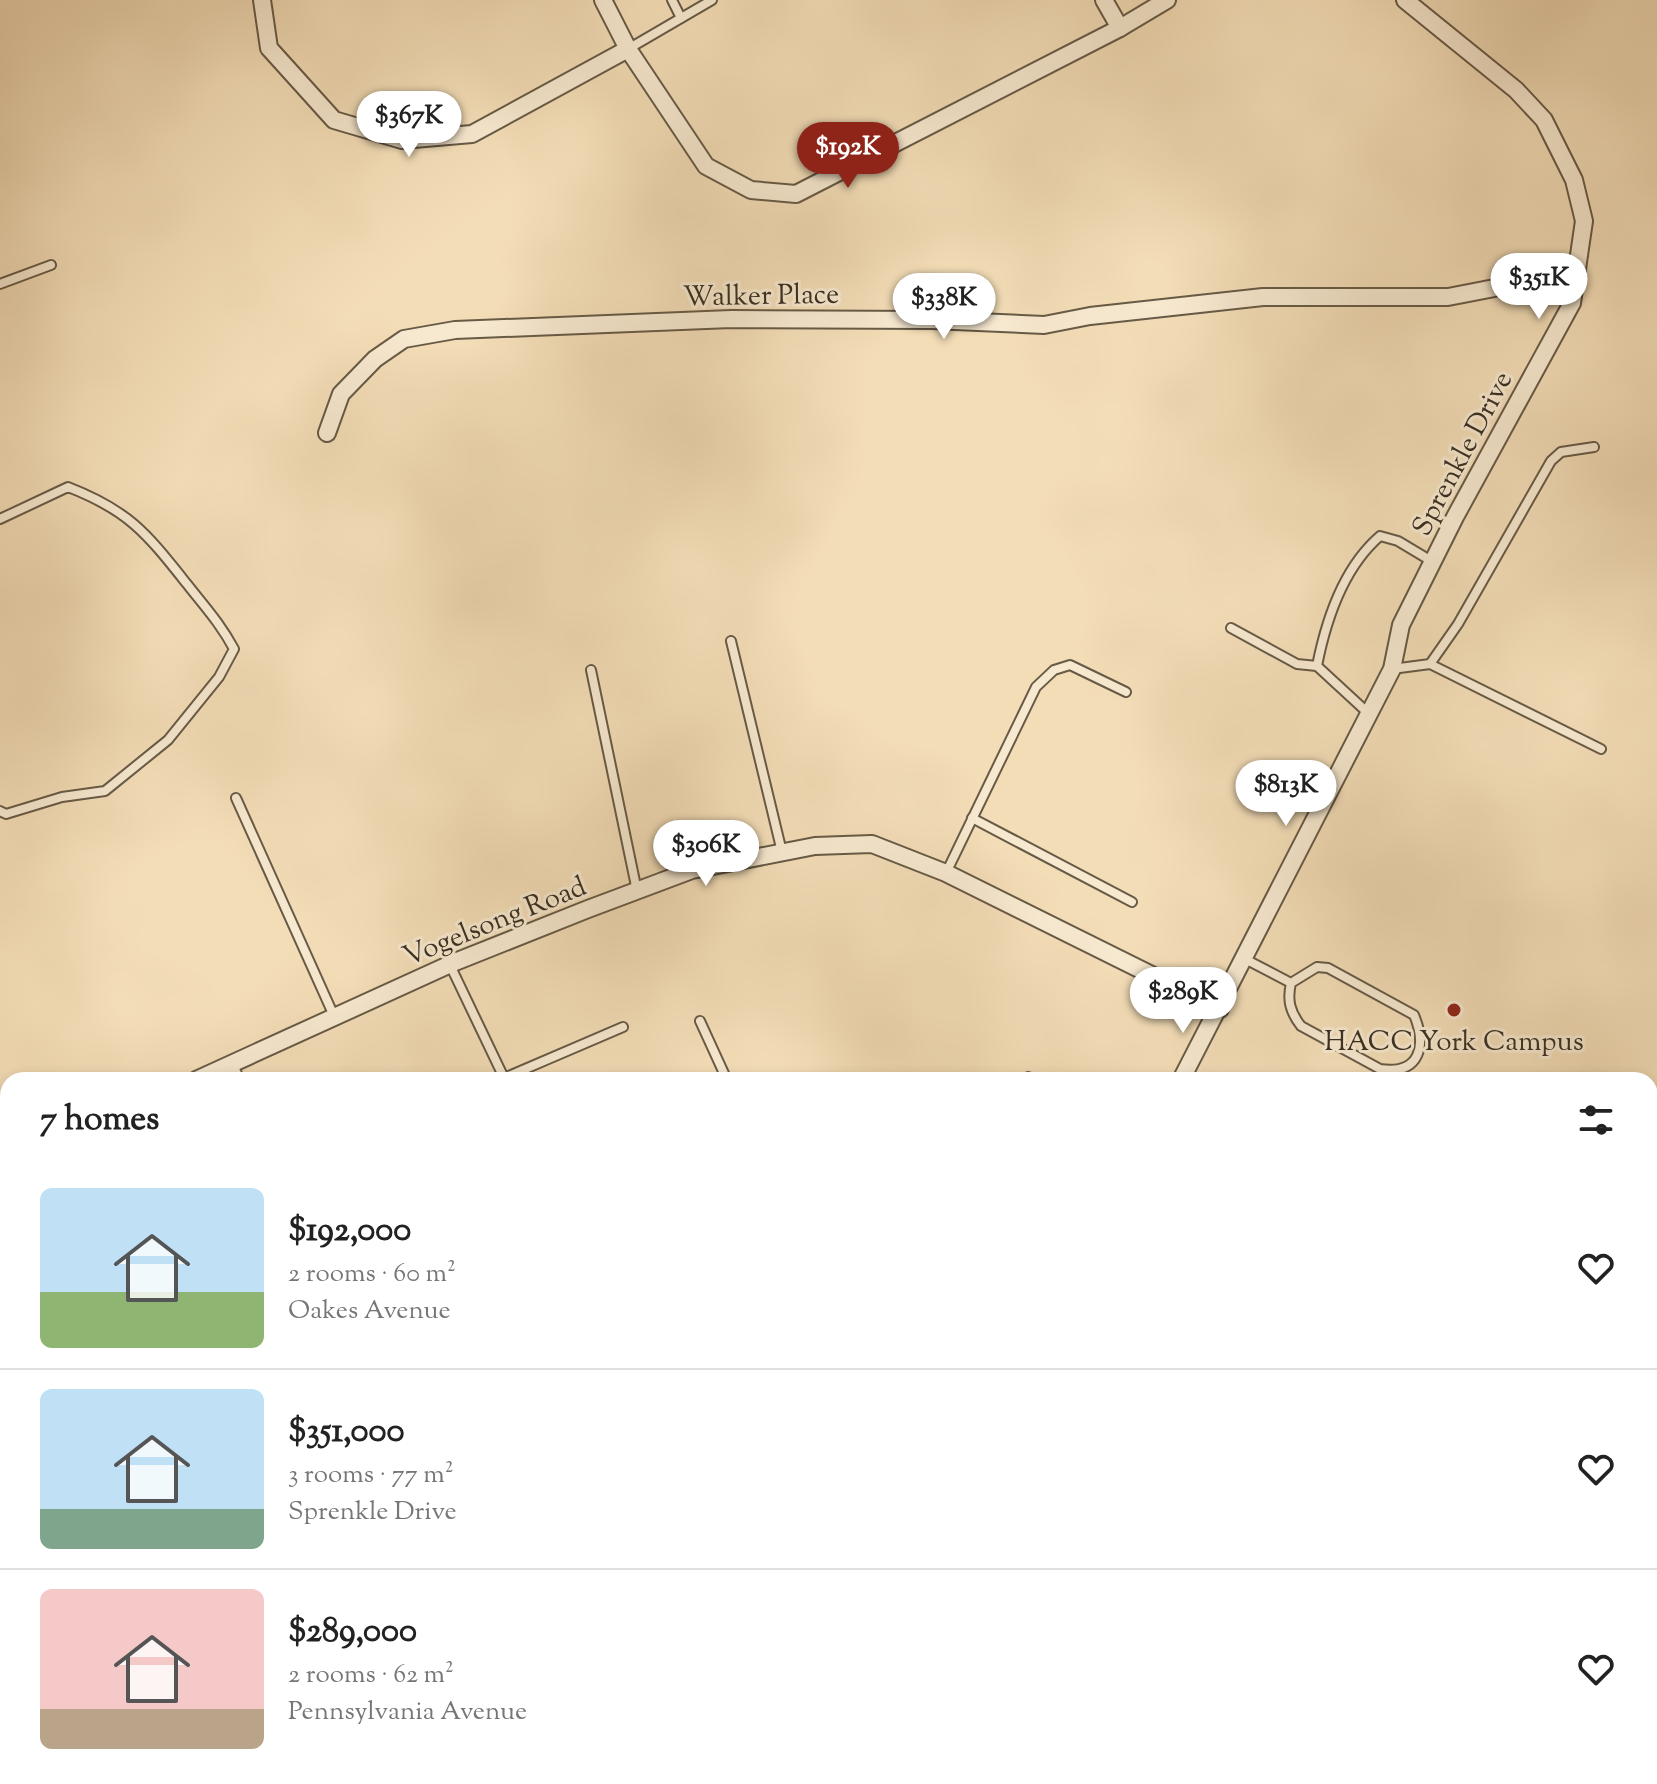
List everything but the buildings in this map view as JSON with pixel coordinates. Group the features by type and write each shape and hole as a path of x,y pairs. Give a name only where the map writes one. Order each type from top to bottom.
{"street":[{"path":"262,0 269,48 334,120 402,140 472,134 628,49"},
{"path":"603,0 628,49 706,166 751,190 796,194 1120,28 1167,0"},
{"path":"1104,0 1120,28"},
{"name":"Sprenkle Drive","path":"1185,1072 1245,959 1280,882 1392,669 1401,625 1572,303 1584,221 1574,180 1544,120 1516,90 1406,0"},
{"name":"Walker Place","path":"327,433 341,394 375,359 404,339 455,330 731,319 932,320 1044,325 1103,314 1263,297 1448,297 1577,272"},
{"name":"Vogelsong Road","path":"213,1072 450,965 692,870 815,846 872,844 946,873 1220,1009"}],"lane":[{"path":"672,0 681,18"},
{"path":"628,49 712,0"},
{"path":"0,284 51,265"},
{"path":"1430,664 1458,624 1551,461 1561,452 1594,447"},
{"path":"0,519 68,487 105,501 150,536 220,621 234,649 219,677 168,740 105,791 62,797 6,814 0,811"},
{"path":"1317,666 1326,623 1365,549 1372,542 1380,536 1398,541 1433,562"},
{"path":"1231,628 1297,664 1317,666 1369,714"},
{"path":"731,641 782,852"},
{"path":"1392,669 1430,664 1601,749"},
{"path":"946,873 1036,687 1054,670 1070,665 1126,692"},
{"path":"591,670 637,891"},
{"path":"236,798 334,1016"},
{"path":"972,818 1132,902"},
{"path":"1245,959 1291,983"},
{"path":"450,965 501,1072"},
{"path":"1317,967 1328,968 1414,1015 1422,1044 1417,1057 1407,1066 1392,1071 1380,1069 1301,1026 1287,998 1291,983 1317,967"},
{"path":"700,1021 723,1072"},
{"path":"520,1072 623,1027"},
{"path":"232,1063 236,1072"},
{"path":"1069,1784 1081,1784"}],"place":[{"name":"HACC York Campus","path":"1454,1010"}]}
